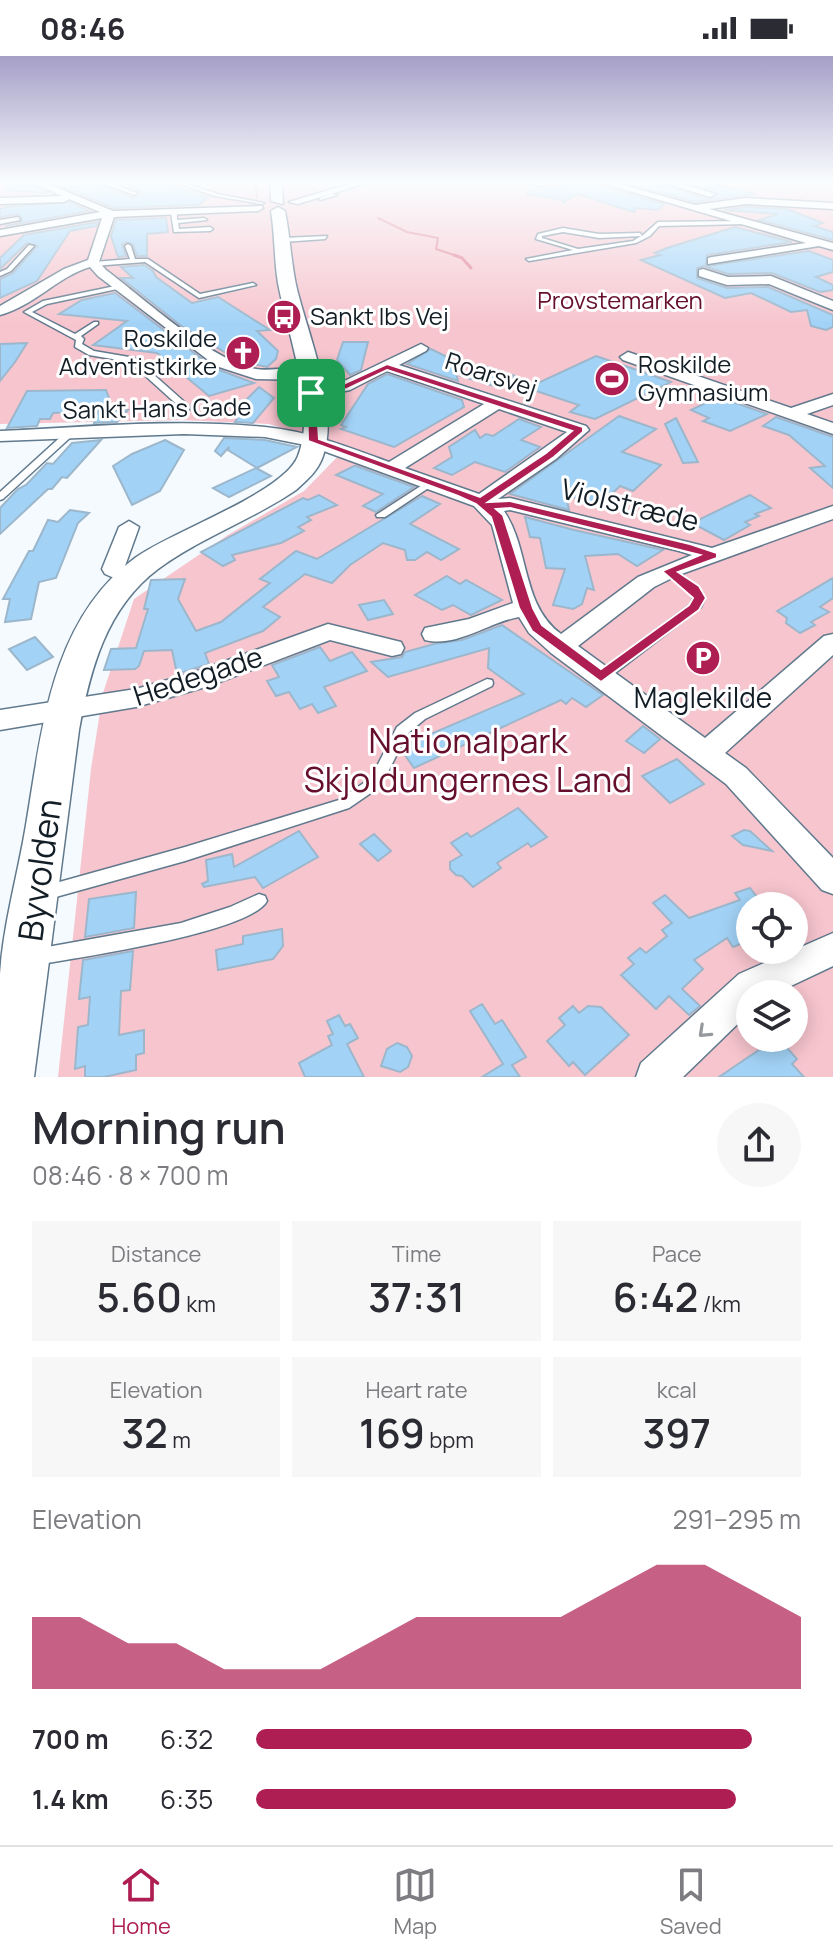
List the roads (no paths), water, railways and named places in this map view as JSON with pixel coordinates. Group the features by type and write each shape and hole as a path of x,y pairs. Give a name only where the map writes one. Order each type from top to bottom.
{"main road":[{"path":"280,229 287,281 309,384 314,441"},
{"name":"Byvolden","path":"7,1077 64,710 87,640 102,610 130,578 176,544 274,494 296,478 309,463 314,441"}],"street":[{"path":"0,233 26,229"},
{"path":"94,263 104,229"},
{"path":"765,229 828,245"},
{"path":"770,230 777,229"},
{"path":"712,261 828,245"},
{"path":"94,263 120,287 221,363 256,374 344,387 421,348"},
{"path":"0,318 77,267 94,263"},
{"path":"703,273 727,281 763,279 781,283 833,306"},
{"path":"628,357 833,429"},
{"name":"Roarsvej","path":"387,366 580,430 484,504"},
{"path":"794,413 833,399"},
{"path":"390,469 497,403"},
{"name":"Sankt Hans Gade","path":"0,436 224,428 314,441 390,469"},
{"name":"Violstræde","path":"390,469 484,504 510,504 712,555"},
{"path":"484,504 502,525 526,608 537,628 736,776 833,880"},
{"path":"560,647 646,582 668,571 833,512"},
{"path":"129,527 113,569 130,578"},
{"path":"434,634 476,625 504,612 526,608"},
{"name":"Hedegade","path":"0,720 136,698 200,680 328,632 392,648"},
{"path":"707,752 833,642"},
{"path":"655,1077 752,986 833,949"}],"lane":[{"path":"176,229 210,229"},
{"path":"529,259 624,245 648,235 654,229"},
{"path":"583,251 544,242 539,239 540,235 563,230 599,236 648,235"},
{"path":"283,240 325,237"},
{"path":"0,274 9,270 31,246"},
{"path":"128,246 133,261"},
{"path":"94,263 146,260 199,296 253,285"},
{"path":"120,287 45,302 27,312 80,339 78,345 92,353 132,360 186,408"},
{"path":"75,337 96,323"},
{"path":"0,497 70,433"},
{"path":"381,515 430,483"},
{"path":"601,677 695,607 699,598 694,589 668,571"},
{"path":"37,895 185,854 344,804 376,782 402,731 420,716 487,683"},
{"path":"27,958 182,928 241,912 259,901"}],"waterway":[{"path":"400,229 438,238 436,249 454,255"},
{"path":"454,255 460,257"},
{"path":"454,255 462,258 471,268"}],"place":[{"name":"Sankt Ibs Vej","path":"284,317"},
{"name":"Roskilde Adventistkirke","path":"243,353"},
{"name":"Roskilde Gymnasium","path":"612,379"},
{"name":"Maglekilde","path":"703,658"}],"park label":[{"name":"Provstemarken","path":"620,301"},
{"name":"Nationalpark Skjoldungernes Land","path":"468,760"}]}
